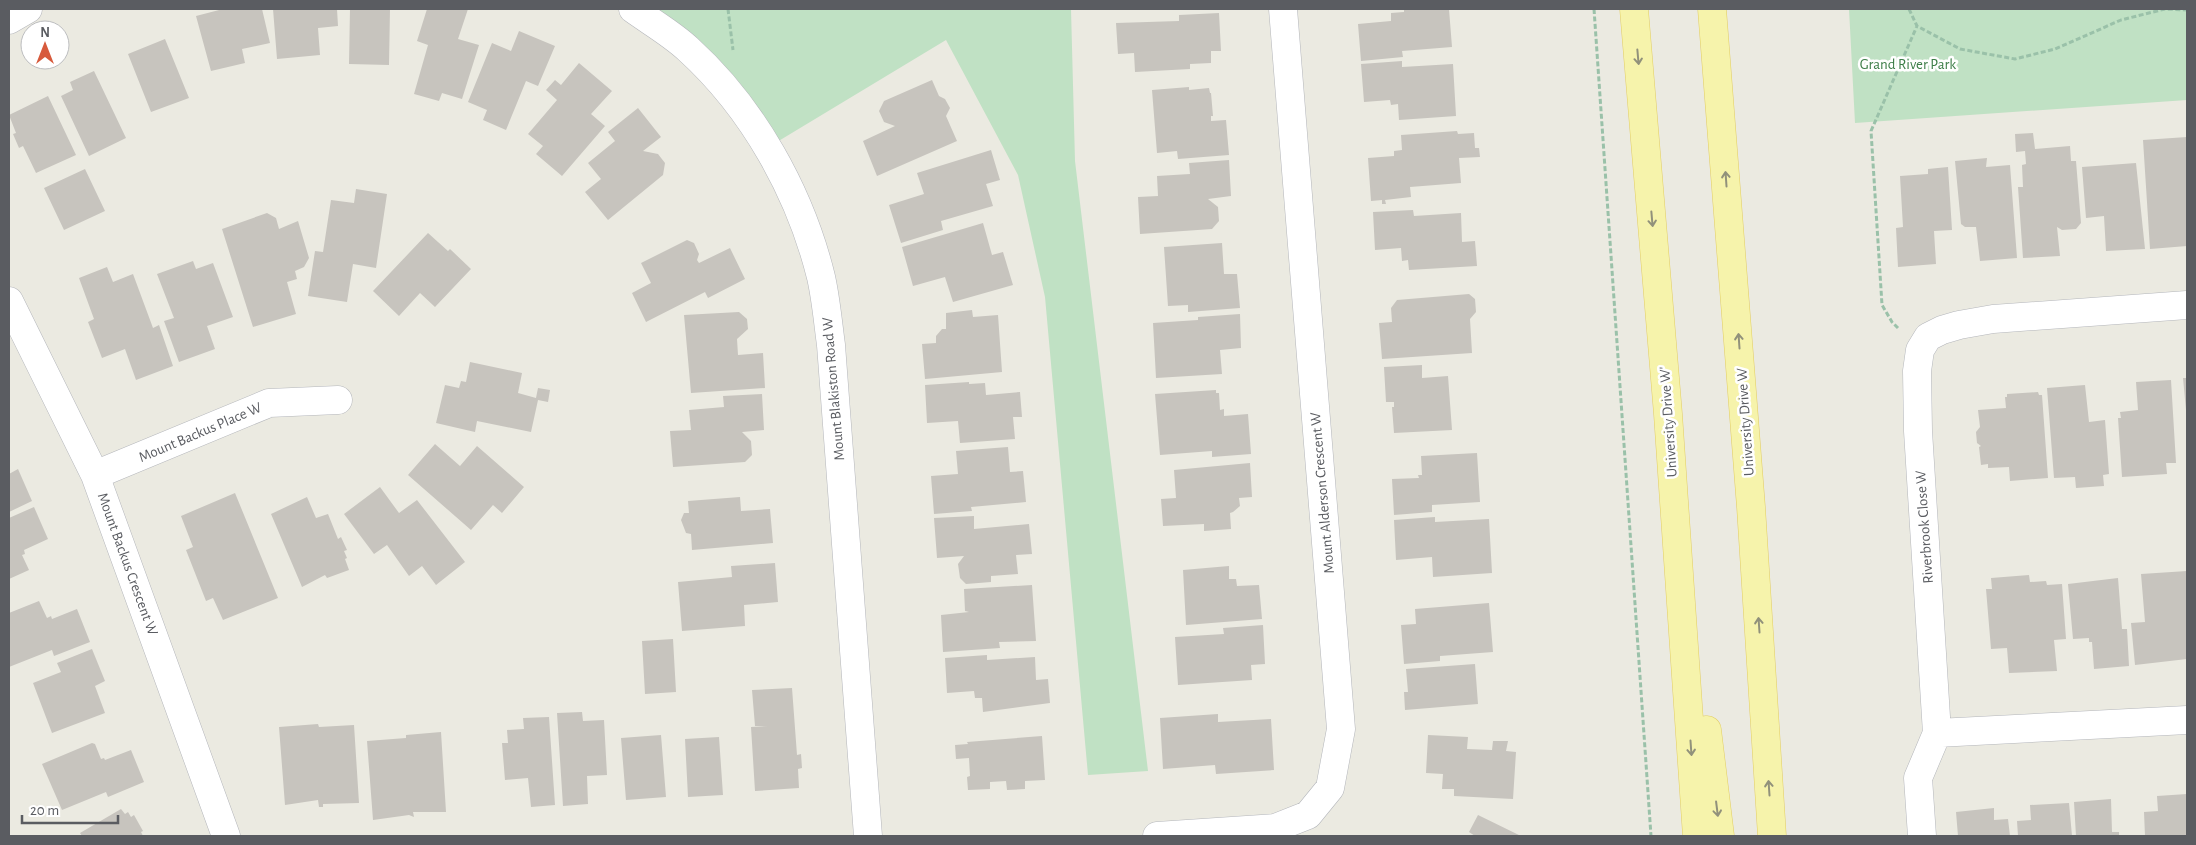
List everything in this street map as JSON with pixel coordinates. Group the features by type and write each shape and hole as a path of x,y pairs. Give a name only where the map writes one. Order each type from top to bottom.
{"main road":[{"name":"University Drive W'","path":"1634,9 1668,414 1696,836"},
{"name":"University Drive W","path":"1712,9 1751,507 1772,836"},
{"path":"1668,414 1720,836"}],"street":[{"path":"9,20 28,9"},
{"name":"Mount Blakiston Road W","path":"633,9 688,49 739,104 767,148 797,203 821,278 831,345 868,836"},
{"name":"Mount Alderson Crescent W","path":"1157,836 1275,828 1308,815 1330,788 1341,729 1283,9"},
{"name":"Mount Backus Crescent W","path":"9,301 95,475 226,836"},
{"path":"1920,350 1928,337 1959,324 1993,319 2187,305"},
{"name":"Riverbrook Close W","path":"1920,350 1917,371 1918,431 1937,732"},
{"name":"Mount Backus Place W","path":"95,475 269,403 338,400"},
{"path":"1922,836 1918,778 1937,732 2187,720"}],"path":[{"path":"1594,9 1651,836"},
{"path":"1908,9 1917,26 1960,49 2015,58 2056,50 2121,20 2165,9 2187,10"},
{"path":"1917,26 1871,131 1882,305 1892,322 1920,350"}],"green space":[{"path":"633,9 1071,9 1075,161 1148,771 1088,775 1045,297 1018,175 946,40 767,148"},
{"name":"Grand River Park","path":"1849,9 2187,9 2187,100 1855,123"}],"building":[{"path":"223,9 262,9 270,43 242,49 245,63 211,71 196,16"},
{"path":"273,9 337,9 338,26 318,28 320,55 277,59"},
{"path":"350,9 390,9 389,65 349,64"},
{"path":"427,9 468,9 458,39 479,45 462,99 442,93 439,101 414,94 428,45 417,41"},
{"path":"1404,9 1449,9 1452,47 1402,51 1403,57 1361,61 1358,24 1391,21 1391,13 1404,12"},
{"path":"1219,13 1221,51 1211,51 1211,63 1190,64 1190,69 1135,72 1134,53 1118,54 1116,23 1179,21 1179,15"},
{"path":"519,31 555,46 538,86 526,81 506,130 483,120 487,110 468,102 492,43 511,51"},
{"path":"165,39 189,98 151,112 128,54"},
{"path":"1402,61 1402,67 1453,64 1456,116 1399,120 1398,104 1391,105 1390,100 1364,102 1361,64"},
{"path":"579,63 612,91 591,114 605,126 562,176 536,154 543,146 528,134 557,100 546,90 555,80 561,85"},
{"path":"94,71 126,138 89,156 61,96 73,90 70,82"},
{"path":"932,80 939,96 945,99 950,108 946,116 957,141 877,176 863,141 895,126 884,122 879,111 884,101"},
{"path":"1189,87 1189,90 1209,88 1213,116 1211,116 1211,121 1226,120 1229,155 1178,159 1177,151 1157,153 1152,90"},
{"path":"48,96 76,155 36,173 23,146 19,148 13,134 16,133 9,115"},
{"path":"638,108 661,137 643,151 658,154 665,163 663,175 608,220 585,192 601,179 588,163 615,141 608,132"},
{"path":"1457,131 1458,134 1474,133 1475,148 1479,148 1480,157 1459,158 1461,183 1410,187 1411,197 1385,200 1386,204 1382,204 1382,200 1371,201 1368,158 1394,156 1394,151 1402,150 1401,135"},
{"path":"2033,133 2035,149 2070,146 2071,161 2076,161 2081,223 2076,229 2062,230 2057,227 2060,256 2023,258 2018,187 2023,187 2022,165 2026,164 2025,151 2016,152 2015,134"},
{"path":"2187,137 2187,246 2150,249 2143,140"},
{"path":"991,150 1000,180 986,184 993,206 941,221 943,230 901,243 889,205 924,194 917,173"},
{"path":"1987,158 1986,167 2010,165 2017,258 1980,261 1976,227 1965,227 1961,224 1955,161"},
{"path":"1229,160 1231,196 1208,199 1218,207 1219,221 1212,229 1140,234 1138,197 1158,196 1157,176 1190,174 1189,163"},
{"path":"2136,163 2145,249 2106,251 2104,216 2086,218 2082,167"},
{"path":"1948,167 1952,230 1934,231 1936,264 1898,267 1896,228 1903,227 1900,176 1928,174 1928,169"},
{"path":"85,169 105,211 64,230 44,188"},
{"path":"356,189 387,194 376,268 353,264 347,302 308,296 315,251 323,252 331,200 354,203"},
{"path":"1413,210 1414,216 1461,213 1462,242 1475,241 1477,266 1409,270 1408,260 1402,261 1401,248 1375,250 1373,212"},
{"path":"267,213 276,218 279,229 298,221 309,258 304,267 295,271 297,279 287,282 296,314 253,327 222,229"},
{"path":"983,223 992,255 1003,252 1013,285 953,302 945,277 913,286 902,247"},
{"path":"428,233 448,251 450,249 471,269 435,307 420,293 399,316 373,291"},
{"path":"687,240 694,243 699,254 697,260 699,263 730,248 745,279 708,298 705,292 646,322 632,293 651,283 641,263"},
{"path":"1222,243 1224,274 1237,274 1240,308 1188,312 1188,305 1168,306 1164,247"},
{"path":"193,261 196,269 213,263 233,317 207,326 215,349 179,362 164,321 174,318 157,274"},
{"path":"107,267 113,282 133,274 153,328 159,325 173,366 136,380 125,349 102,358 88,322 94,319 79,278"},
{"path":"1469,294 1475,299 1476,312 1470,319 1472,353 1382,359 1379,323 1392,322 1391,308 1397,300"},
{"path":"972,310 973,317 998,315 1002,372 925,379 922,344 936,343 936,336 942,329 946,329 946,313"},
{"path":"739,312 747,319 748,329 737,339 738,355 763,353 765,388 691,393 684,315"},
{"path":"1240,314 1241,348 1220,350 1222,374 1156,378 1153,323 1198,320 1198,317"},
{"path":"470,362 522,373 518,393 536,398 538,388 550,390 548,402 538,400 531,432 477,421 475,432 436,423 445,385 459,388 461,381 466,382"},
{"path":"1422,365 1422,378 1448,376 1452,430 1394,433 1392,407 1394,407 1394,402 1386,402 1384,367"},
{"path":"2183,378 2187,378 2187,410 2186,410"},
{"path":"2171,380 2176,463 2166,463 2167,474 2122,477 2118,418 2121,418 2120,412 2138,410 2136,382"},
{"path":"969,382 969,384 985,383 986,395 1020,392 1022,417 1013,417 1015,439 960,443 958,421 927,423 925,385"},
{"path":"2085,385 2089,422 2105,420 2109,474 2103,475 2104,486 2076,488 2075,477 2054,478 2047,388"},
{"path":"1216,390 1216,393 1219,393 1220,410 1224,409 1224,416 1248,414 1251,454 1212,457 1212,451 1160,455 1155,394"},
{"path":"2038,392 2039,395 2042,395 2048,478 2010,481 2009,467 1988,468 1988,464 1981,465 1979,447 1981,446 1977,443 1976,432 1980,427 1978,410 2006,408 2005,397 2007,397 2007,394"},
{"path":"762,394 764,430 742,432 751,441 752,455 745,462 673,467 670,431 691,430 689,410 724,407 723,396"},
{"path":"435,444 460,466 477,446 524,487 502,513 493,505 471,530 408,475"},
{"path":"1008,447 1010,472 1023,471 1026,502 971,507 972,511 934,514 931,476 958,474 956,451"},
{"path":"1477,453 1480,502 1432,505 1432,512 1394,515 1392,479 1419,478 1418,475 1422,475 1421,456"},
{"path":"1250,463 1252,497 1239,498 1240,506 1230,513 1231,529 1204,531 1204,524 1163,526 1161,499 1176,498 1174,470"},
{"path":"18,469 32,501 9,512 9,474"},
{"path":"380,487 399,513 417,500 465,562 436,585 422,566 409,576 387,545 374,554 344,514"},
{"path":"235,493 278,598 223,620 213,598 206,601 186,550 193,547 181,516"},
{"path":"307,497 316,518 328,514 338,539 341,537 347,550 344,551 349,570 327,578 325,575 302,587 271,514"},
{"path":"740,497 741,511 770,509 773,543 692,550 691,534 686,533 681,520 684,513 689,513 688,501"},
{"path":"34,507 48,539 24,550 25,554 22,555 29,570 9,579 9,518"},
{"path":"974,516 974,529 1029,524 1032,554 1016,555 1018,574 991,576 991,582 966,584 960,578 958,564 964,556 937,558 934,518"},
{"path":"1435,517 1435,522 1489,519 1492,573 1433,577 1432,557 1396,560 1394,520"},
{"path":"775,563 778,602 744,605 745,626 682,631 678,582 732,577 731,566"},
{"path":"1229,566 1229,579 1236,579 1237,586 1259,585 1262,619 1186,625 1183,570"},
{"path":"2187,571 2187,659 2135,665 2131,623 2145,622 2141,574"},
{"path":"2029,575 2030,582 2046,581 2047,585 2062,584 2066,639 2054,640 2057,671 2009,673 2007,648 1991,649 1986,589 1992,589 1991,578"},
{"path":"2118,578 2122,629 2127,629 2129,666 2094,669 2092,642 2089,642 2089,638 2073,639 2068,584"},
{"path":"1032,585 1036,641 999,642 1000,648 943,652 941,615 969,612 965,611 964,589"},
{"path":"39,601 47,618 51,616 52,619 77,609 90,642 54,656 52,650 9,667 9,613"},
{"path":"1489,603 1493,652 1440,656 1440,661 1404,664 1401,625 1416,624 1415,609"},
{"path":"1263,625 1265,664 1251,665 1252,680 1178,685 1175,637 1224,634 1223,628"},
{"path":"673,639 676,692 645,694 642,641"},
{"path":"92,649 105,681 95,686 105,713 52,733 33,683 61,672 57,663"},
{"path":"987,655 987,660 1035,657 1036,680 1048,679 1050,703 983,712 982,698 975,698 974,691 947,693 945,658"},
{"path":"1475,664 1478,704 1405,710 1404,692 1408,692 1406,669"},
{"path":"792,688 797,755 801,754 802,768 798,769 799,788 755,791 751,727 768,726 755,726 752,690"},
{"path":"582,712 583,721 604,720 607,775 587,776 588,804 563,806 557,713"},
{"path":"1218,714 1218,722 1271,719 1274,770 1216,774 1215,765 1163,769 1160,718"},
{"path":"549,717 555,805 531,807 528,778 505,780 502,743 508,743 507,730 524,729 523,718"},
{"path":"318,724 319,727 354,725 359,803 323,804 323,807 319,807 318,800 285,805 279,727"},
{"path":"441,732 446,812 413,812 414,817 409,815 373,820 367,741 406,738 406,735"},
{"path":"661,735 666,797 626,800 621,738"},
{"path":"1428,735 1468,737 1467,749 1492,750 1493,741 1508,741 1506,751 1516,752 1513,799 1454,796 1454,789 1442,789 1443,774 1426,773"},
{"path":"1042,736 1045,780 1025,781 1025,789 1007,790 1006,781 990,782 990,789 968,790 967,777 970,776 969,758 956,759 955,745 968,744 967,742"},
{"path":"719,737 723,795 688,797 685,739"},
{"path":"92,743 95,744 101,759 104,758 105,760 131,750 144,782 108,797 106,792 62,810 42,764"},
{"path":"2187,794 2187,836 2145,836 2144,812 2158,811 2157,796"},
{"path":"2111,799 2112,832 2119,832 2119,836 2076,836 2074,802"},
{"path":"2069,803 2072,836 2018,836 2017,821 2031,820 2030,805"},
{"path":"1994,808 1994,820 2008,819 2010,836 1958,836 1956,812"},
{"path":"121,809 125,814 128,812 131,817 134,815 143,831 141,832 143,836 82,836 80,833"},
{"path":"1478,815 1521,836 1475,836 1469,832"}]}
